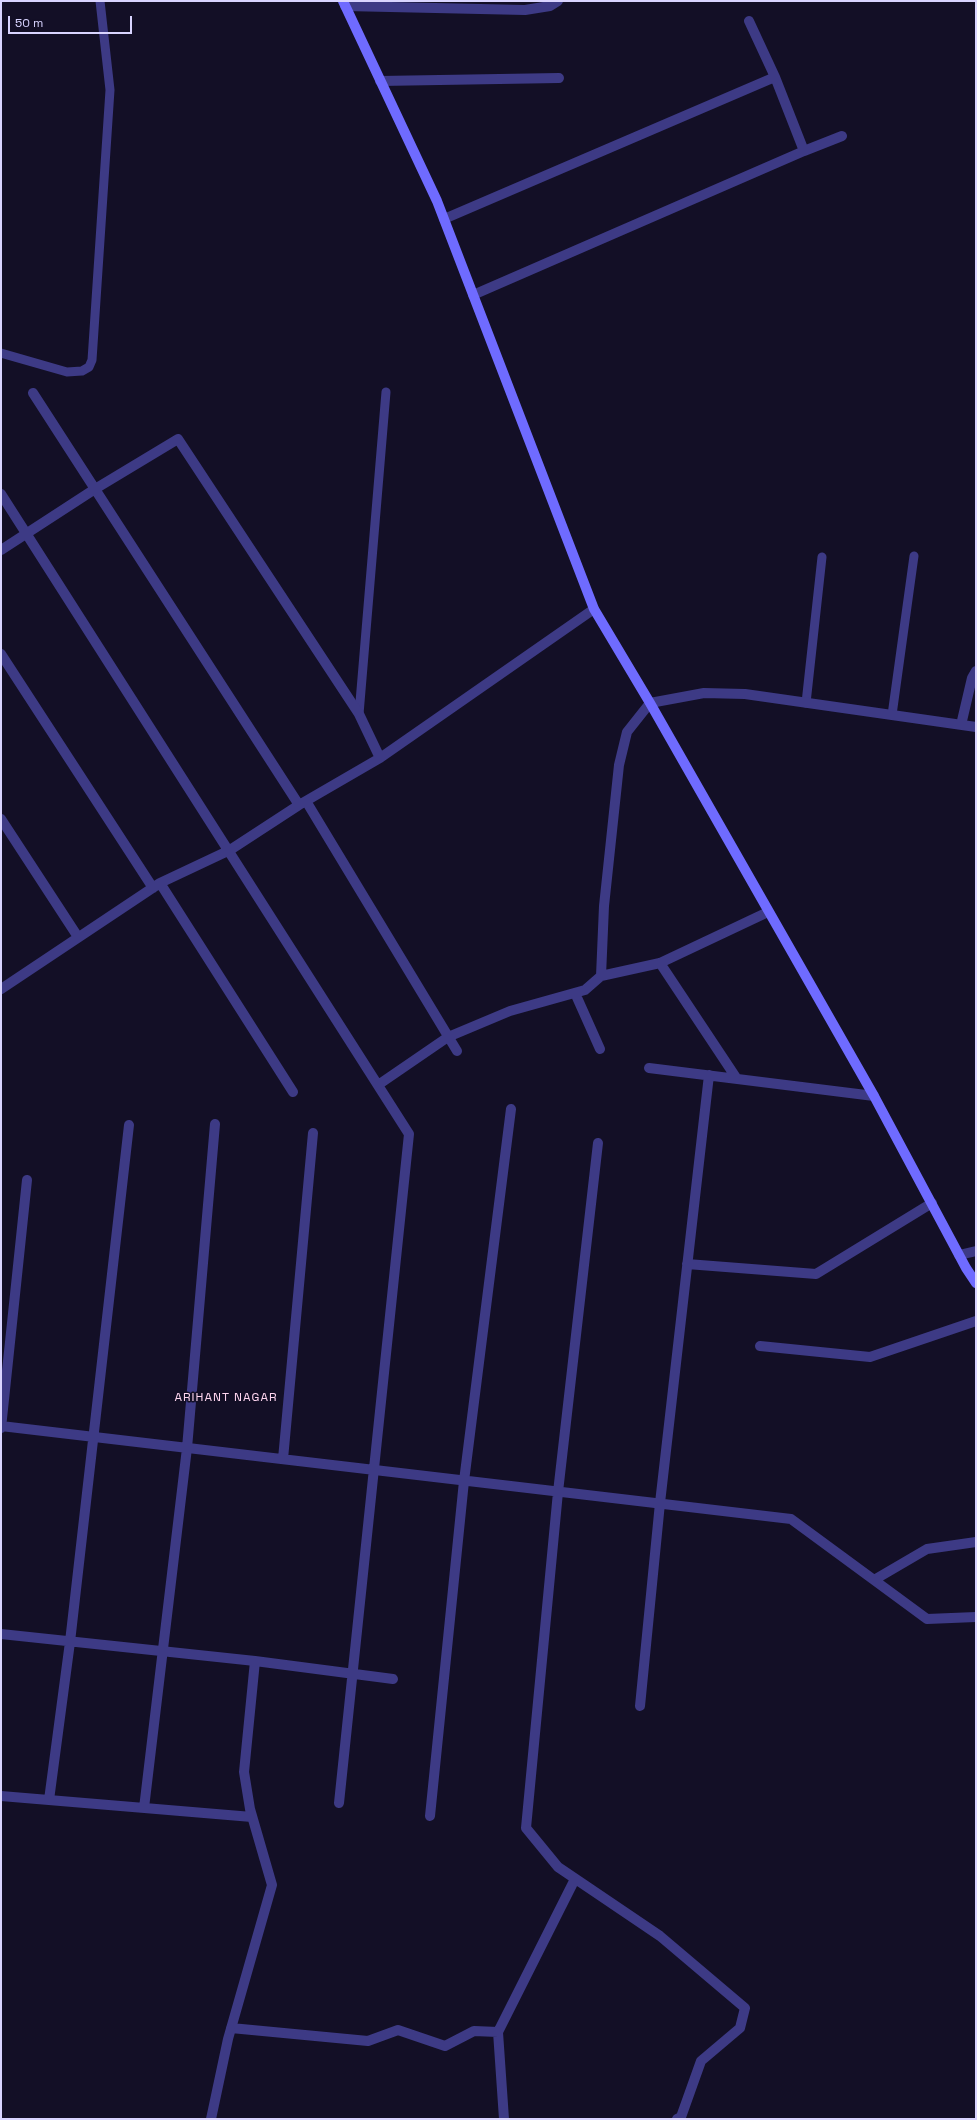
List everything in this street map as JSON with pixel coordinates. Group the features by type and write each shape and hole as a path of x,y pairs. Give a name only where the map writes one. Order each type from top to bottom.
{"street":[{"path":"558,1 541,9 464,5 344,3 444,219 594,609 650,703 874,1096 976,1283"},
{"path":"749,21 774,77 804,151"},
{"path":"444,219 774,77"},
{"path":"380,81 559,78"},
{"path":"473,295 804,151 842,136"},
{"path":"33,393 303,803 457,1051"},
{"path":"1,550 95,488 178,439 358,714 380,758"},
{"path":"1,494 230,850 409,1134 351,1674 339,1803"},
{"path":"1,988 156,886 230,850 303,803 380,758 594,609"},
{"path":"1,654 293,1092"},
{"path":"961,725 972,678 976,671"},
{"path":"601,976 604,906 619,765 627,732 650,703 704,693 745,694 976,727"},
{"path":"1,819 78,937"},
{"path":"378,1085 448,1037 510,1012 585,990 601,976 660,963 768,912"},
{"path":"660,963 737,1079"},
{"path":"575,993 600,1049"},
{"path":"649,1068 874,1096"},
{"path":"640,1706 660,1504 709,1075"},
{"path":"430,1816 464,1481 511,1109"},
{"path":"144,1808 164,1652 187,1448 215,1124"},
{"path":"48,1800 70,1642 129,1125"},
{"path":"283,1459 313,1133"},
{"path":"598,1143 558,1492 526,1828 558,1867 660,1936 745,2008 740,2028 701,2061 681,2117 677,2119"},
{"path":"27,1180 1,1427 791,1519 926,1619 976,1617"},
{"path":"687,1264 816,1274 932,1203"},
{"path":"959,1254 976,1251"},
{"path":"760,1346 870,1357 976,1321"},
{"path":"874,1580 927,1549 976,1542"},
{"path":"1,1634 255,1661 393,1680"},
{"path":"211,2119 231,2028 272,1885 252,1817 244,1772 255,1661"},
{"path":"1,1796 252,1817"},
{"path":"504,2119 498,2032 575,1879"},
{"path":"231,2028 368,2041 398,2030 445,2046 474,2031 498,2032"}],"lane":[{"path":"1,353 67,372 82,371 89,367 92,360 110,90 100,1"},
{"path":"358,714 386,392"},
{"path":"892,715 914,556"},
{"path":"806,703 822,557"}],"district":[{"name":"ARIHANT NAGAR","path":"226,1398"}]}
